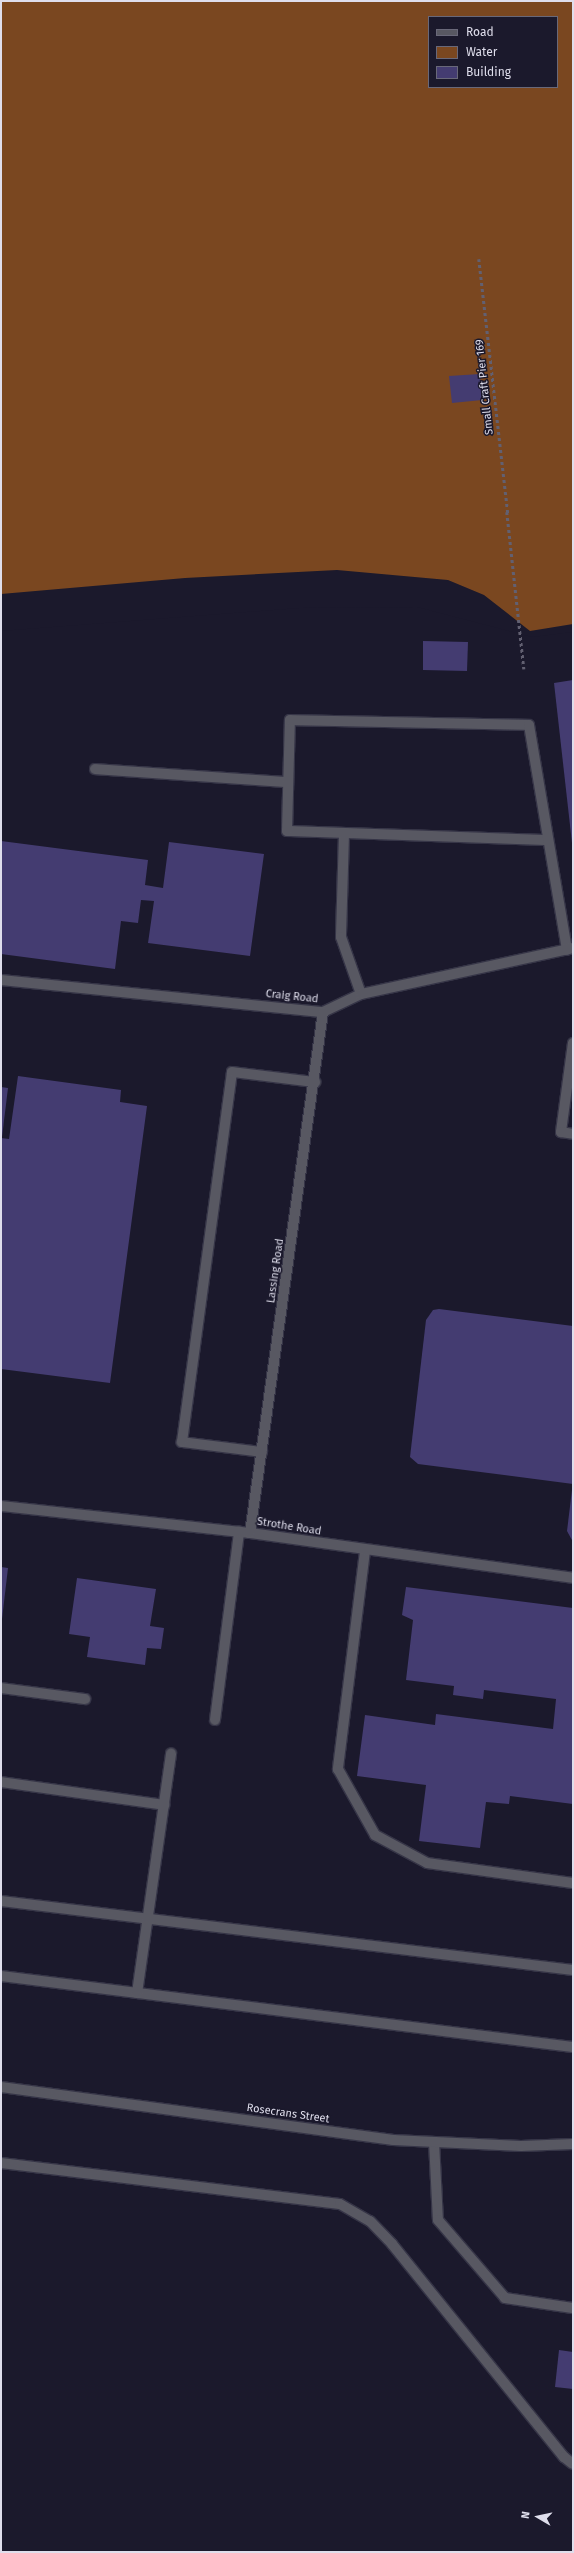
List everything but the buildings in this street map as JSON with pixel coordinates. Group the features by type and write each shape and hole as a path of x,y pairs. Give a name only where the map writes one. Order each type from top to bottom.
{"street":[{"path":"547,840 287,831 290,720 529,725 547,840 570,949"},
{"path":"95,769 288,782"},
{"path":"344,834 341,937 361,994"},
{"name":"Craig Road","path":"1,980 323,1012 361,994 570,949"},
{"name":"Lassing Road","path":"250,1533 315,1082 323,1012"},
{"path":"573,1043 561,1132 573,1134"},
{"path":"262,1452 182,1442 232,1072 315,1082"},
{"name":"Strothe Road","path":"1,1506 250,1533 365,1551 573,1578"},
{"path":"215,1720 239,1532"},
{"path":"365,1551 338,1769 375,1835 427,1863 573,1882"},
{"path":"1,1688 85,1699"},
{"path":"137,1993 171,1753"},
{"path":"1,1782 164,1805"},
{"path":"1,1902 573,1970"},
{"path":"1,1976 573,2047"},
{"name":"Rosecrans Street","path":"1,2087 393,2140 521,2146 573,2144"},
{"path":"434,2142 438,2220 505,2298 573,2308"},
{"path":"1,2163 340,2204 370,2221 392,2244 564,2457 573,2464"}],"path":[{"name":"Small Craft Pier 169","path":"479,259 508,514"},
{"path":"504,480 524,669"}],"water":[{"path":"1,1 573,1 573,629 532,635 417,605 299,606 1,629"}],"pier":[{"path":"337,570 448,580 484,595 530,631 573,624 573,632 532,637 417,607 299,608 1,631 1,594 185,578"}]}
